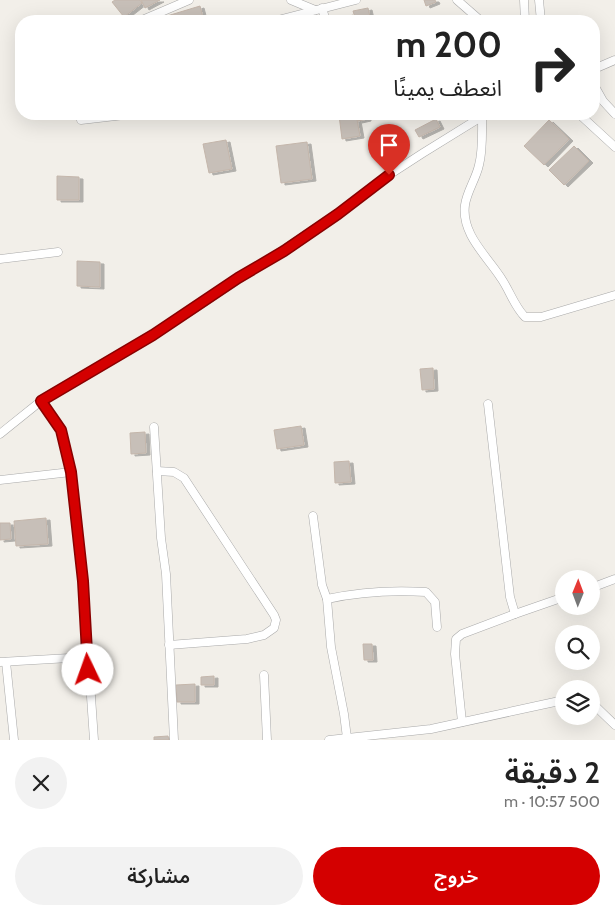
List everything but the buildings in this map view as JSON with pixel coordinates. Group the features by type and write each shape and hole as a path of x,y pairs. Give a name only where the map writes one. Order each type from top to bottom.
{"street":[{"path":"154,15 189,0"},
{"path":"291,0 318,9 322,15"},
{"path":"296,15 356,0"},
{"path":"457,0 473,15"},
{"path":"524,0 525,15"},
{"path":"539,0 540,15"},
{"path":"600,66 615,60"},
{"path":"600,95 615,114"},
{"path":"0,434 41,401 153,335 238,278 284,251 338,214 389,175 476,120"},
{"path":"483,120 479,165 467,195 466,217 474,242 502,279 517,308 525,317 541,317 615,295"},
{"path":"586,120 615,146"},
{"path":"0,259 58,252"},
{"path":"41,401 61,430 71,472 83,581 94,740"},
{"path":"488,404 510,597 515,614"},
{"path":"154,427 166,574 174,740"},
{"path":"158,471 174,472 184,478 276,620 274,628 264,636 169,645"},
{"path":"0,480 71,472"},
{"path":"313,516 322,584 327,599 331,648 343,706 346,738"},
{"path":"600,585 615,579"},
{"path":"327,599 372,593 426,592 435,602 437,626"},
{"path":"462,722 455,654 456,639 462,634 555,601"},
{"path":"14,740 3,662 87,657"},
{"path":"264,675 267,740"},
{"path":"329,740 402,733 555,701"},
{"path":"600,711 615,725"}],"route":[{"path":"88,670 83,581 71,472 61,430 41,401 153,335 238,278 284,251 338,214 389,175"}]}
